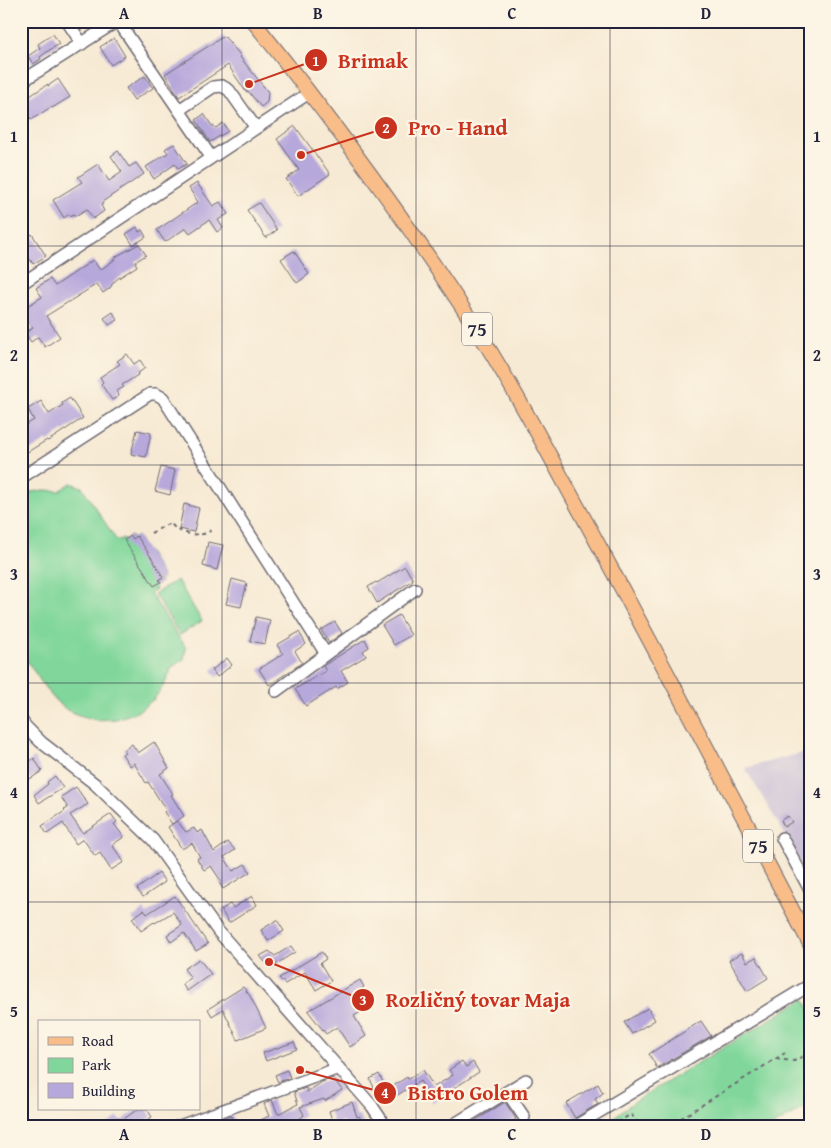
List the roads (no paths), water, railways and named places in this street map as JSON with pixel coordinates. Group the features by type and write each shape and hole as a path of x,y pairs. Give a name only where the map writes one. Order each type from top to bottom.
{"main road":[{"name":"75","path":"252,21 309,93 391,203 496,362 619,582 810,944"}],"street":[{"path":"67,21 82,44"},
{"path":"21,82 119,22 211,157"},
{"path":"179,110 213,87 222,86 229,90 256,128"},
{"path":"21,284 309,93"},
{"path":"21,478 150,394 160,396 326,654"},
{"path":"276,691 415,590"},
{"path":"21,720 41,742 95,784 153,840 218,931 372,1106 386,1127"},
{"path":"782,838 810,890"},
{"path":"574,1127 810,985"},
{"path":"177,1127 338,1068"},
{"path":"450,1127 526,1080"},
{"path":"507,1092 524,1117"}],"place":[{"name":"Brimak","path":"249,84"},
{"name":"Pro - Hand","path":"301,155"},
{"name":"Rozličný tovar Maja","path":"269,962"},
{"name":"Bistro Golem","path":"300,1070"}]}
